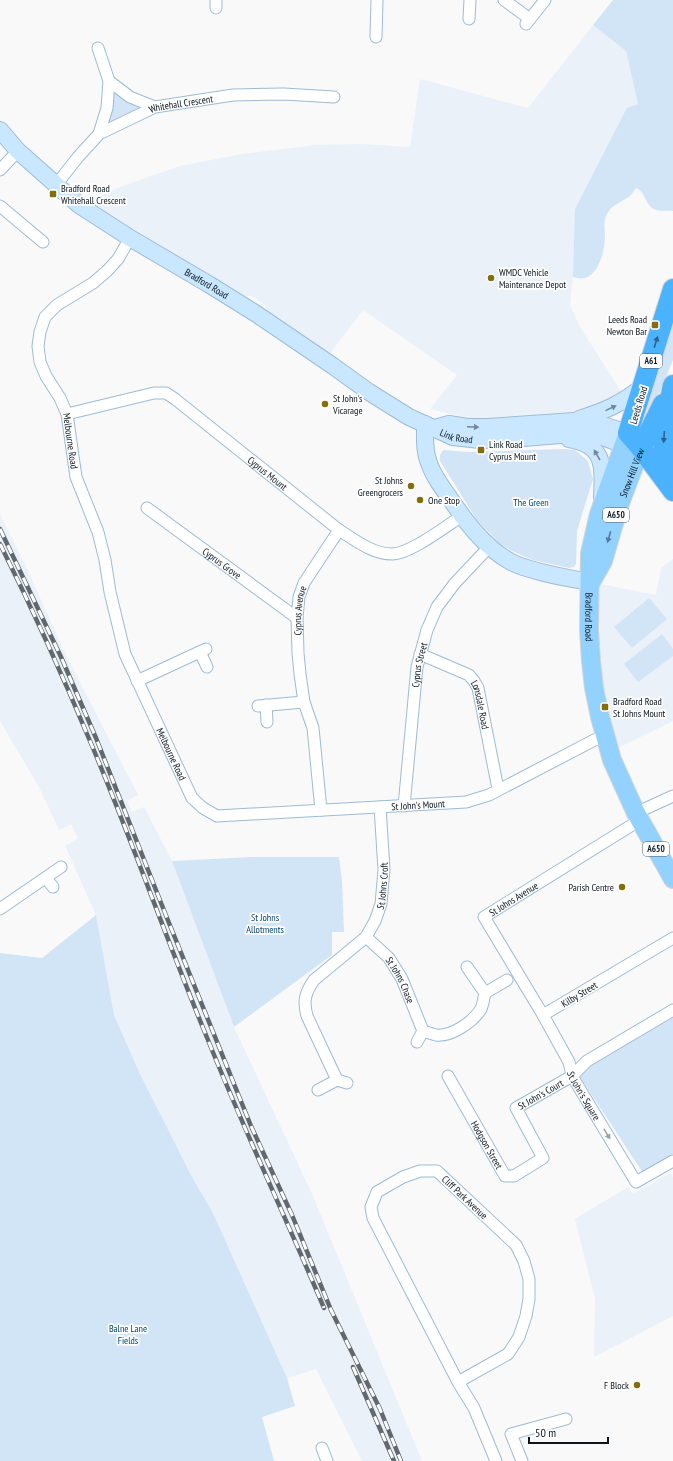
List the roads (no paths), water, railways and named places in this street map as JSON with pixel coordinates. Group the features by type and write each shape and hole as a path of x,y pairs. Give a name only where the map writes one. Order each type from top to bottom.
{"highway":[{"name":"Leeds Road","path":"631,442 644,386 673,289"},
{"name":"Leeds Road","path":"631,442 673,385"},
{"path":"672,490 663,444 665,424 673,385"},
{"path":"631,442 672,490"}],"main road":[{"name":"Snow Hill View","path":"590,582 590,552 602,506 631,442"},
{"name":"Snow Hill View","path":"590,582 602,561 620,503 631,442"},
{"name":"Bradford Road","path":"590,582 590,651 594,688 604,735 615,766 638,817"},
{"name":"A650","path":"638,817 673,879"}],"street":[{"path":"376,37 378,0"},
{"path":"469,19 470,0"},
{"path":"504,0 528,22 545,0"},
{"path":"98,48 109,81 107,108 99,134"},
{"path":"109,81 130,97 155,107"},
{"name":"Whitehall Crescent","path":"56,184 99,134 155,107 233,95 284,94 334,97"},
{"name":"Bradford Road","path":"0,130 18,151 79,205 130,238 255,313 388,404 409,417 430,426 434,473 462,516 472,529 490,546 512,562 524,567 590,582"},
{"path":"0,170 18,151"},
{"path":"0,206 43,242"},
{"name":"Melbourne Road","path":"130,238 118,259 108,271 93,283 57,304 45,317 40,332 38,346 40,362 67,414 76,477 98,532 105,560 110,592 125,654 192,798 203,808 217,816"},
{"path":"574,421 608,410 644,386"},
{"name":"Cyprus Mount","path":"67,414 154,393 166,393 339,530 362,545 378,552 392,554 405,552 462,516"},
{"name":"Link Road","path":"430,426 449,424 467,427 487,427 574,421 596,423 631,442"},
{"name":"Link Road","path":"430,426 453,437 480,440 590,434 631,442"},
{"path":"549,436 580,441 590,446 597,452 601,460 602,469 602,506"},
{"name":"Cyprus Grove","path":"147,508 297,618"},
{"name":"Cyprus Avenue","path":"321,810 313,728 304,702 298,653 297,618 304,582 339,530"},
{"name":"Cyprus Street","path":"404,806 417,667 427,630 437,607 455,583 490,546"},
{"path":"137,681 203,651 207,667"},
{"name":"Lonsdale Road","path":"420,654 469,675 474,681 478,688 498,789"},
{"path":"267,722 262,706 304,702"},
{"name":"St John's Mount","path":"217,816 466,802 480,799 604,735"},
{"path":"638,817 673,796"},
{"name":"St Johns Croft","path":"318,1090 342,1081 307,1016 304,1005 305,997 311,984 343,948 366,937 375,921 381,904 384,870 380,807"},
{"name":"St Johns Avenue","path":"543,1015 484,917 638,817"},
{"path":"0,909 49,883 61,867"},
{"name":"St Johns Chase","path":"366,937 389,958 402,979 423,1031"},
{"name":"Kilby Street","path":"543,1015 673,938"},
{"path":"467,967 485,993"},
{"path":"417,1042 423,1031 436,1035 448,1034 475,1017 481,1008 485,993 507,980"},
{"name":"St John's Square","path":"673,1010 587,1061 572,1076 636,1182 673,1161"},
{"path":"543,1015 569,1062 572,1076"},
{"name":"Hodgson Street","path":"448,1076 505,1176 514,1176 543,1158"},
{"name":"St John's Court","path":"543,1158 516,1108 572,1076"},
{"name":"Cliff Park Avenue","path":"458,1382 508,1354 519,1337 526,1316 529,1299 529,1279 524,1262 516,1245 437,1171 420,1171 403,1177 377,1192 371,1207 372,1218 458,1382 474,1408 496,1461"},
{"path":"522,1461 511,1434 566,1419"},
{"path":"322,1448 327,1461"}],"railway":[{"path":"0,529 61,657 96,738 251,1126 292,1215 331,1310 380,1409 401,1461"},
{"path":"0,544 58,666 105,778 222,1074 324,1308"},
{"path":"353,1367 394,1461"}],"place":[{"name":"Bradford Road Whitehall Crescent","path":"53,194"},
{"name":"WMDC Vehicle Maintenance Depot","path":"491,278"},
{"name":"Leeds Road Newton Bar","path":"655,325"},
{"name":"St John's Vicarage","path":"325,404"},
{"name":"Link Road Cyprus Mount","path":"481,450"},
{"name":"St Johns Greengrocers","path":"411,486"},
{"name":"One Stop","path":"420,500"},
{"name":"Bradford Road St Johns Mount","path":"605,707"},
{"name":"Parish Centre","path":"622,887"},
{"name":"F Block","path":"637,1385"}],"park label":[{"name":"The Green","path":"531,502"},
{"name":"St Johns Allotments","path":"265,922"},
{"name":"Balne Lane Fields","path":"128,1334"}]}
